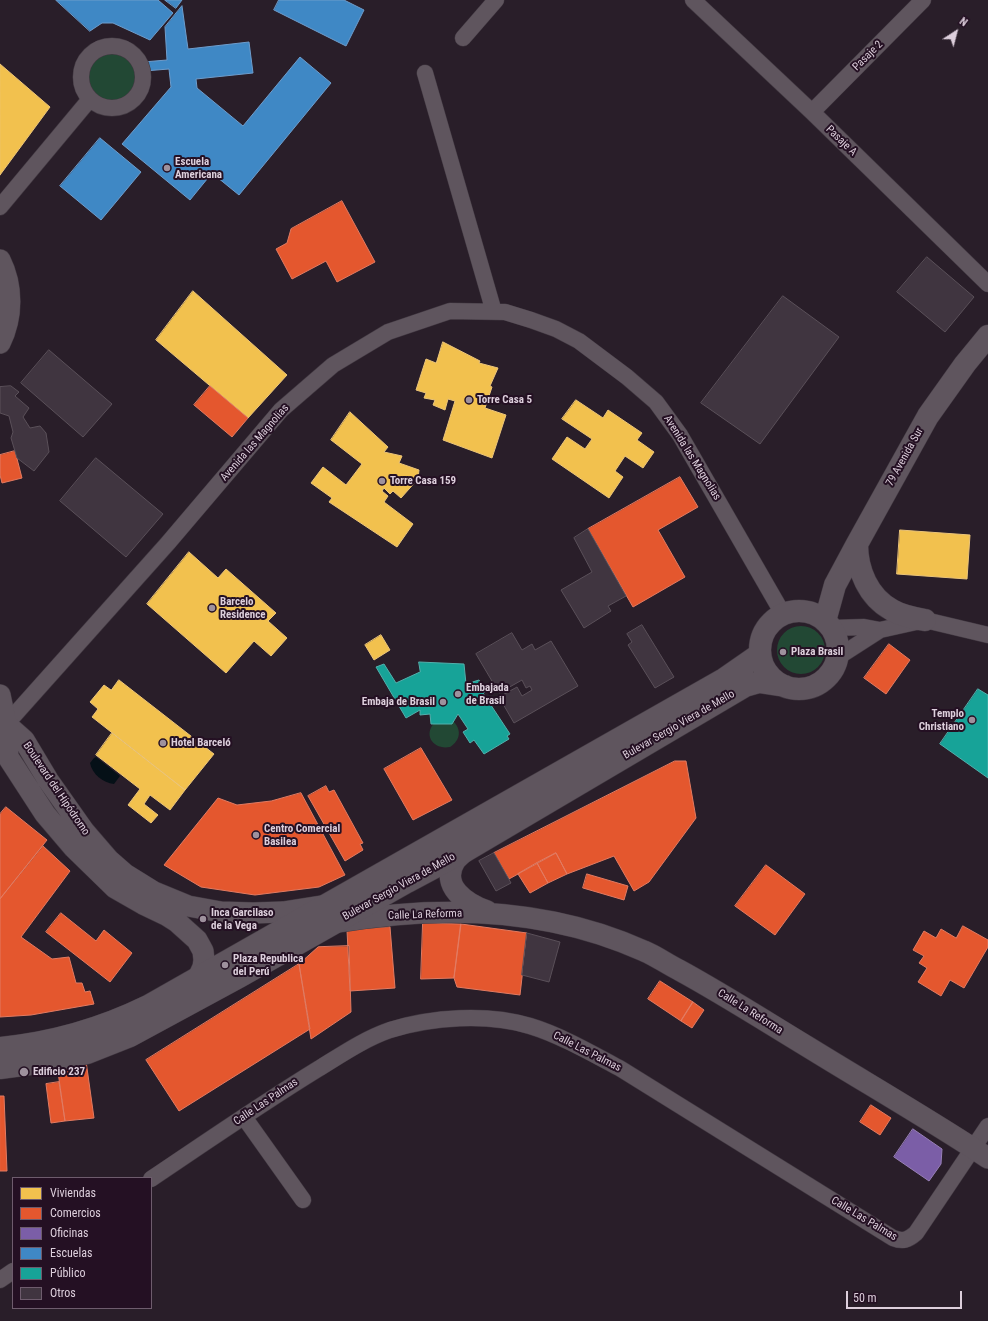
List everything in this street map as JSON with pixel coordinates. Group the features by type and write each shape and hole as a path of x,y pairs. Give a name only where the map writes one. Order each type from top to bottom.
{"main road":[{"name":"79 Avenida Sur","path":"829,624 835,585 857,544 928,416 965,364 988,336"},
{"path":"857,544 857,559 861,573 870,592 892,611 925,620"},
{"name":"79 Avenida Sur","path":"790,612 835,585"},
{"path":"790,612 811,613 829,624 836,636 838,657 831,674 819,684 808,688 796,689 785,686 776,681 768,673 760,654 761,642 765,631 772,622 790,612"},
{"name":"Bulevar Sergio Viera de Mello","path":"0,1068 45,1062 87,1053 130,1036 240,977 331,914 724,679 760,654"},
{"name":"Bulevar Sergio Viera de Mello","path":"0,1048 31,1045 59,1039 99,1027 148,1006 198,978 467,850 745,686 759,682 785,686"}],"street":[{"path":"463,38 496,0"},
{"name":"Pasaje A","path":"693,0 812,112 988,284"},
{"name":"Pasaje 2","path":"812,112 924,0"},
{"path":"426,73 494,312"},
{"path":"0,207 90,99"},
{"path":"0,260 7,280 10,298 9,317 0,343"},
{"name":"Avenida las Magnolias","path":"3,727 168,543 281,410 334,365 388,332 450,311 505,312 556,330 580,341 627,377 656,402 680,435 790,612"},
{"path":"838,657 880,630 925,620 988,635"},
{"path":"829,624 880,630"},
{"path":"0,695 3,727"},
{"name":"Boulevard del Hipódromo","path":"3,727 24,740 48,780 84,831 109,860 120,881 143,904 178,922 197,940 203,951 204,960 203,967 198,978"},
{"name":"Calle La Reforma","path":"467,850 456,860 452,868 451,877 453,886 466,902 493,913"},
{"name":"Boulevard del Hipódromo","path":"120,881 154,892 188,906 221,912 331,914"},
{"name":"Calle La Reforma","path":"331,914 366,918 445,913 493,913 546,920 593,932 645,951 706,985 981,1153"},
{"name":"Calle Las Palmas","path":"152,1178 301,1079 365,1041 389,1031 420,1022 477,1019 502,1020 531,1026 593,1054 627,1073 893,1238 901,1241 910,1239 916,1233 981,1153"},
{"path":"244,1117 303,1200"},
{"path":"981,1153 988,1126"},
{"path":"0,1280 12,1272"}],"green space":[{"path":"112,51 122,53 130,59 136,67 138,77 136,87 130,95 122,101 112,103 102,101 94,95 88,87 86,77 88,67 94,59 102,53"},
{"path":"796,626 806,626 815,630 821,636 825,645 825,655 821,664 815,670 806,674 796,674 787,670 781,664 777,655 777,645 781,636 787,630"},
{"path":"452,720 459,731 458,738 454,744 450,747 444,747 435,744 430,737 431,728 434,723"}],"shaded area":[{"path":"96,757 120,776 114,784 102,780 93,771 90,763"}],"building: Viviendas":[{"path":"0,64 50,107 0,175"},
{"path":"193,291 287,375 248,418 156,340"},
{"name":"Torre Casa 5","path":"443,342 480,361 479,363 498,368 490,386 492,387 485,408 506,415 492,458 443,440 455,401 448,399 445,410 433,405 435,400 424,398 426,393 416,390 426,359 436,363"},
{"path":"576,400 603,418 608,410 642,433 637,440 654,452 643,468 625,456 615,471 623,477 609,498 552,459 567,437 585,449 592,439 562,419"},
{"name":"Torre Casa 159","path":"350,412 388,447 384,452 402,456 399,463 419,470 418,479 401,498 393,491 390,494 384,488 382,491 388,496 384,502 413,524 397,547 329,502 332,498 311,483 323,467 346,485 362,464 331,440"},
{"path":"900,530 970,535 967,579 897,574"},
{"name":"Barcelo Residence","path":"189,552 218,578 226,569 276,613 268,621 287,638 271,656 254,641 226,673 147,604"},
{"path":"381,635 390,650 374,660 365,645"},
{"name":"Hotel Barceló","path":"119,680 214,754 185,790 92,717 98,709 90,702 104,685 111,690"},
{"path":"112,733 185,790 170,810 150,795 144,804 158,815 151,823 128,805 140,789 96,755"}],"building: Comercios":[{"path":"342,201 375,262 337,282 326,261 292,279 276,249 287,243 291,229"},
{"path":"210,386 248,418 232,437 194,405"},
{"path":"15,451 22,478 2,483 0,475 0,455"},
{"path":"680,477 698,507 658,530 685,577 633,607 588,529"},
{"path":"889,644 910,660 886,694 864,678"},
{"path":"421,748 452,800 413,820 384,769"},
{"path":"675,761 686,761 696,818 649,882 634,891 614,856 567,874 556,853 509,879 494,853"},
{"path":"326,786 329,792 334,790 363,843 360,844 363,850 345,861 308,796"},
{"name":"Centro Comercial Basilea","path":"301,793 345,875 319,887 255,895 201,887 164,865 218,798 237,805 271,801"},
{"path":"6,807 47,840 0,899 0,814"},
{"path":"43,846 70,871 21,937 52,959 69,957 76,983 82,983 85,992 90,991 94,1004 31,1015 0,1017 0,899"},
{"path":"556,853 567,874 548,883 537,863"},
{"path":"537,863 548,883 530,893 518,874"},
{"path":"766,865 805,894 775,935 735,906"},
{"path":"587,874 628,886 624,900 583,888"},
{"path":"61,913 96,941 104,930 132,953 110,982 46,932"},
{"path":"423,923 461,924 454,978 421,979"},
{"path":"461,924 527,933 520,995 457,987 454,978"},
{"path":"963,926 988,940 988,947 964,988 950,980 941,996 918,982 927,968 919,963 924,956 913,950 924,931 936,938 941,929 956,938"},
{"path":"390,927 395,988 350,991 347,930"},
{"path":"349,946 351,1012 311,1039 299,964 318,947"},
{"path":"299,964 310,1029 179,1111 146,1060"},
{"path":"660,981 693,1002 681,1021 648,999"},
{"path":"693,1002 704,1010 692,1028 681,1021"},
{"path":"86,1061 94,1118 65,1121 57,1065"},
{"path":"59,1082 65,1121 51,1123 46,1084"},
{"path":"0,1096 4,1096 7,1171 0,1171"},
{"path":"871,1105 891,1118 880,1135 860,1122"}],"building: Oficinas":[{"path":"913,1129 942,1149 941,1164 929,1181 894,1157"}],"building: Escuelas":[{"path":"56,0 158,0 173,13 150,40 113,23 102,23 90,31"},
{"path":"165,0 182,0 176,8"},
{"path":"279,0 344,0 364,10 346,46 274,10"},
{"path":"182,6 188,49 249,42 253,73 196,79 197,88 243,126 300,57 331,83 239,195 212,173 190,200 122,144 171,87 169,69 144,71 143,62 167,60 165,27"},
{"path":"100,138 141,172 101,220 60,186"}],"building: Público":[{"name":"Embaja de Brasil","path":"419,662 464,664 466,684 479,680 485,692 483,693 510,734 507,736 509,739 484,754 474,740 470,743 463,732 468,729 458,714 452,724 431,724 430,714 420,715 420,710 406,718 376,667 384,664 396,683 420,672"},
{"name":"Templo Christiano","path":"978,689 988,695 988,778 940,744"}],"building: Otros":[{"path":"927,257 974,297 945,332 897,292"},
{"path":"783,296 839,337 760,444 701,403"},
{"path":"49,350 112,404 83,437 21,383"},
{"path":"11,386 19,392 15,396 29,408 23,417 30,428 40,426 46,433 49,452 34,471 17,458 11,438 13,432 9,416 0,413 0,387"},
{"path":"96,458 163,514 126,557 60,501"},
{"path":"588,529 626,596 608,606 611,611 584,628 561,590 592,572 574,538"},
{"path":"642,625 674,677 655,688 628,645 632,642 627,634"},
{"path":"512,633 522,650 532,644 535,650 551,641 578,686 514,723 499,697 517,687 522,696 532,690 530,686 526,688 522,680 499,693 476,654"},
{"path":"494,853 511,883 496,891 479,861"},
{"path":"527,933 560,942 549,982 522,975"}],"place":[{"name":"Escuela Americana","path":"167,168"},
{"name":"Torre Casa 5","path":"469,400"},
{"name":"Torre Casa 159","path":"382,481"},
{"name":"Barcelo Residence","path":"212,608"},
{"name":"Plaza Brasil","path":"783,652"},
{"name":"Embajada de Brasil","path":"458,694"},
{"name":"Embaja de Brasil","path":"443,702"},
{"name":"Templo Christiano","path":"972,720"},
{"name":"Hotel Barceló","path":"163,743"},
{"name":"Centro Comercial Basilea","path":"256,835"},
{"name":"Inca Garcilaso de la Vega","path":"203,919"},
{"name":"Plaza Republica del Perú","path":"225,965"},
{"name":"Edificio 237","path":"24,1072"}]}
